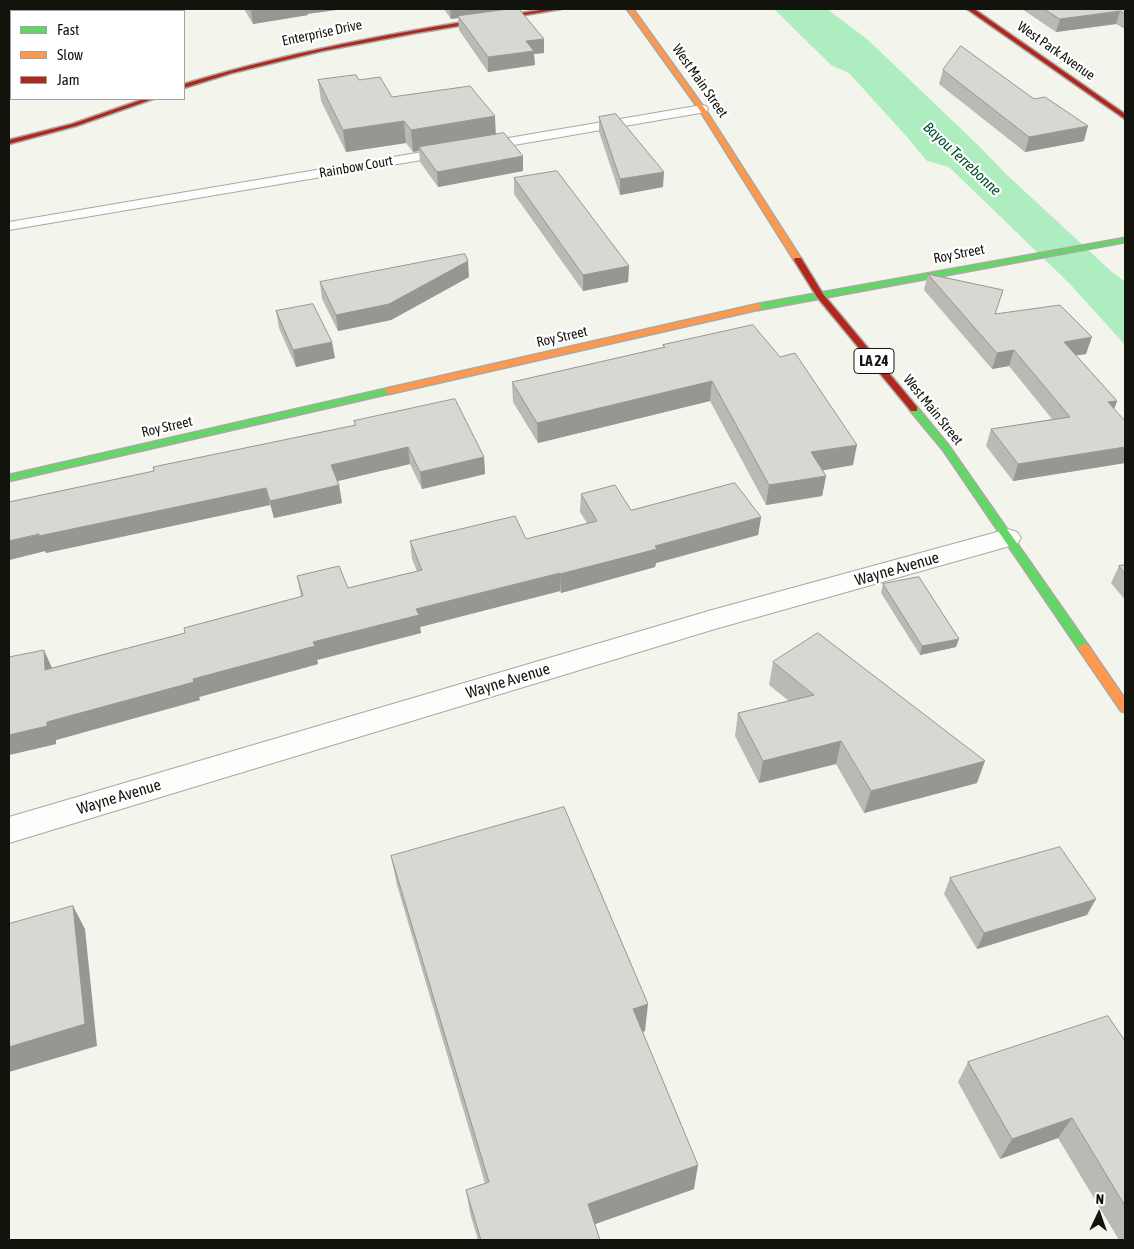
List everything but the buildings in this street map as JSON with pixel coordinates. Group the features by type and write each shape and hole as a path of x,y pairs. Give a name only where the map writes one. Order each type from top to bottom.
{"street":[{"name":"Enterprise Drive","path":"185,86 256,63 326,46 558,9"},
{"name":"West Main Street","path":"630,9 702,109 820,295 946,448 1125,708"},
{"name":"West Park Avenue","path":"970,9 1121,111"},
{"path":"9,142 74,124 147,100"},
{"name":"Roy Street","path":"9,478 764,306 1125,240"},
{"name":"Wayne Avenue","path":"9,830 712,620 1008,538"}],"lane":[{"name":"Rainbow Court","path":"9,226 702,109"}],"water":[{"name":"Bayou Terrebonne","path":"774,9 827,9 867,39 1008,176 1125,282 1125,345 1070,284 949,167 927,161 849,73 831,65"}],"traffic: fast":[{"path":"758,307 1125,240"},
{"path":"9,478 389,391"},
{"path":"914,409 946,448 1084,648"}],"traffic: slow":[{"path":"630,9 702,109 798,260"},
{"path":"389,391 758,307"},
{"path":"1084,648 1125,708"}],"traffic: jam":[{"path":"185,86 230,72 322,49 463,23 558,9"},
{"path":"970,9 1125,117"},
{"path":"9,142 74,125 147,100"},
{"path":"798,260 820,295 914,409"}]}
